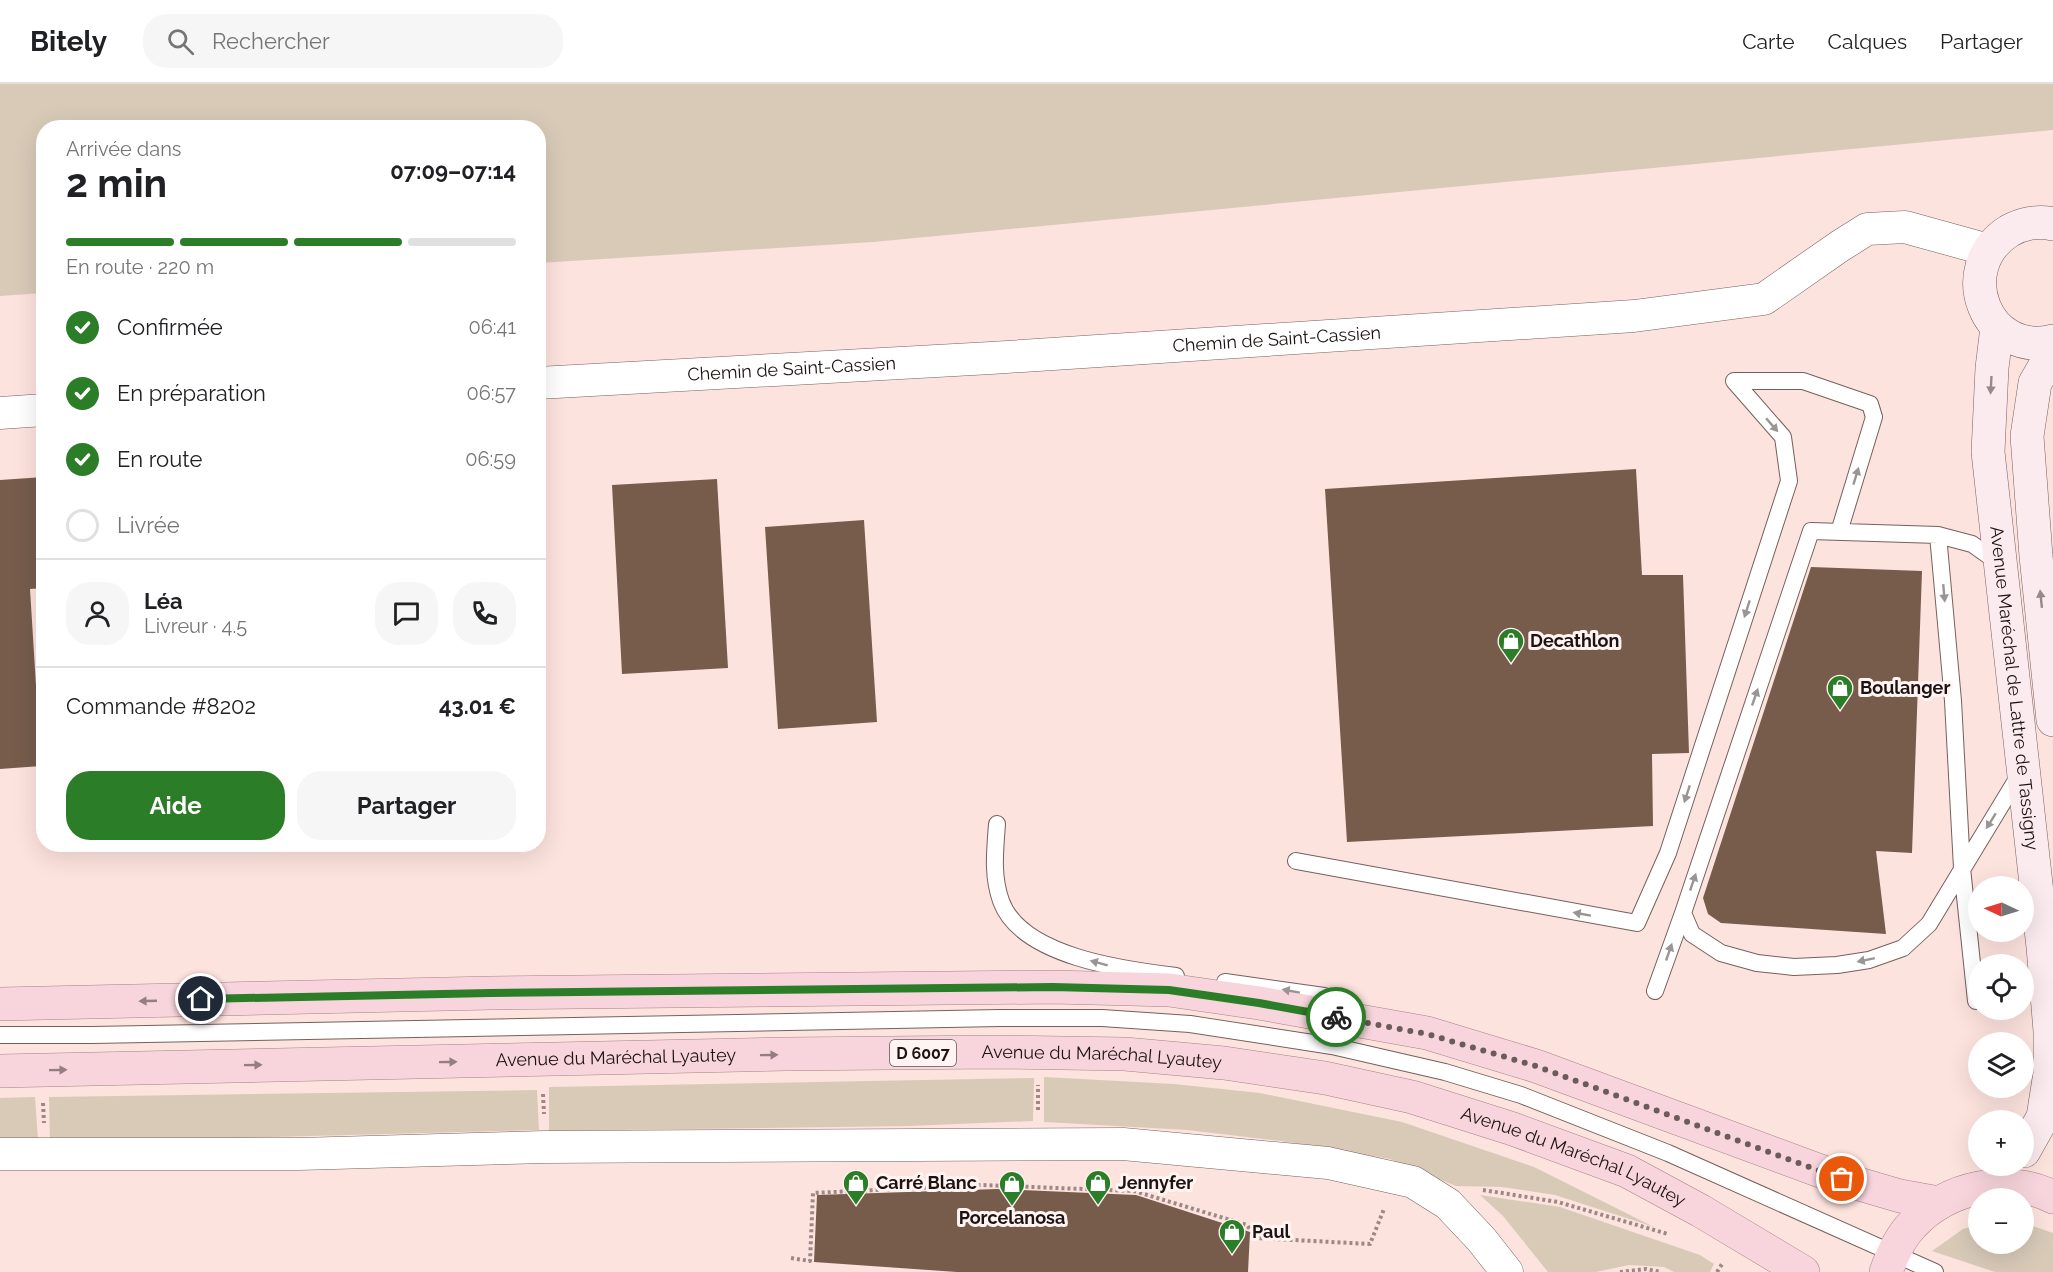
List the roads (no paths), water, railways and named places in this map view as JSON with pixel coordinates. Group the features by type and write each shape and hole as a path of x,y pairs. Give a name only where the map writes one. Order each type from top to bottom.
{"main road":[{"path":"2053,225 2032,223 2015,228 2000,237 1988,250 1980,270 1979,290 1985,310 1997,327 2011,337 2027,342 2053,341"},
{"name":"Avenue Maréchal de Lattre de Tassigny","path":"1997,327 1992,368 1988,452 2043,947 2050,1031 2050,1073 2043,1117 2034,1133"},
{"name":"Avenue Maréchal de Lattre de Tassigny","path":"2053,352 2035,383 2027,436 2036,556 2053,720"},
{"path":"0,1004 479,993 1053,987 1169,990 1259,1003 1427,1034 1536,1066 1842,1179 1900,1196 1938,1203"},
{"name":"Avenue du Maréchal Lyautey","path":"0,1071 774,1054 983,1052 1125,1054 1224,1063 1324,1078 1412,1097 1513,1129 1627,1171 1701,1211 1803,1272"},
{"path":"1889,1262 1912,1224 1938,1203 1962,1191 2001,1176 2017,1186 2053,1197"}],"street":[{"name":"Chemin de Saint-Cassien","path":"546,383 979,358 1634,316 1764,299 1867,229 1905,227 1988,250"},
{"path":"0,413 36,411"},
{"path":"0,1154 287,1154 545,1147 1123,1144 1328,1163 1413,1182 1448,1204 1481,1239 1507,1272"}],"lane":[{"path":"1296,861 1637,923 1668,853 1788,482 1783,437 1734,381 1803,381 1870,404 1875,417 1839,532"},
{"path":"1655,991 1811,531 1938,535 1972,544 1999,563"},
{"path":"1938,535 1953,701 1962,868 1971,954"},
{"path":"1683,913 1692,934 1721,953 1757,963 1794,967 1837,965 1869,960 1903,948 1929,924 2022,771"},
{"path":"998,824 994,859 995,880 1002,903 1012,920 1032,938 1095,963 1123,969 1324,996 1427,1034"},
{"path":"0,1035 1000,1018 1102,1018 1190,1024 1332,1046 1445,1072 1521,1095 1668,1153 1889,1262 1935,1272"}],"place":[{"name":"Decathlon","path":"1511,664"},
{"name":"Boulanger","path":"1840,711"},
{"name":"Carré Blanc","path":"856,1206"},
{"name":"Jennyfer","path":"1098,1206"},
{"name":"Porcelanosa","path":"1012,1207"},
{"name":"Paul","path":"1232,1255"}]}
